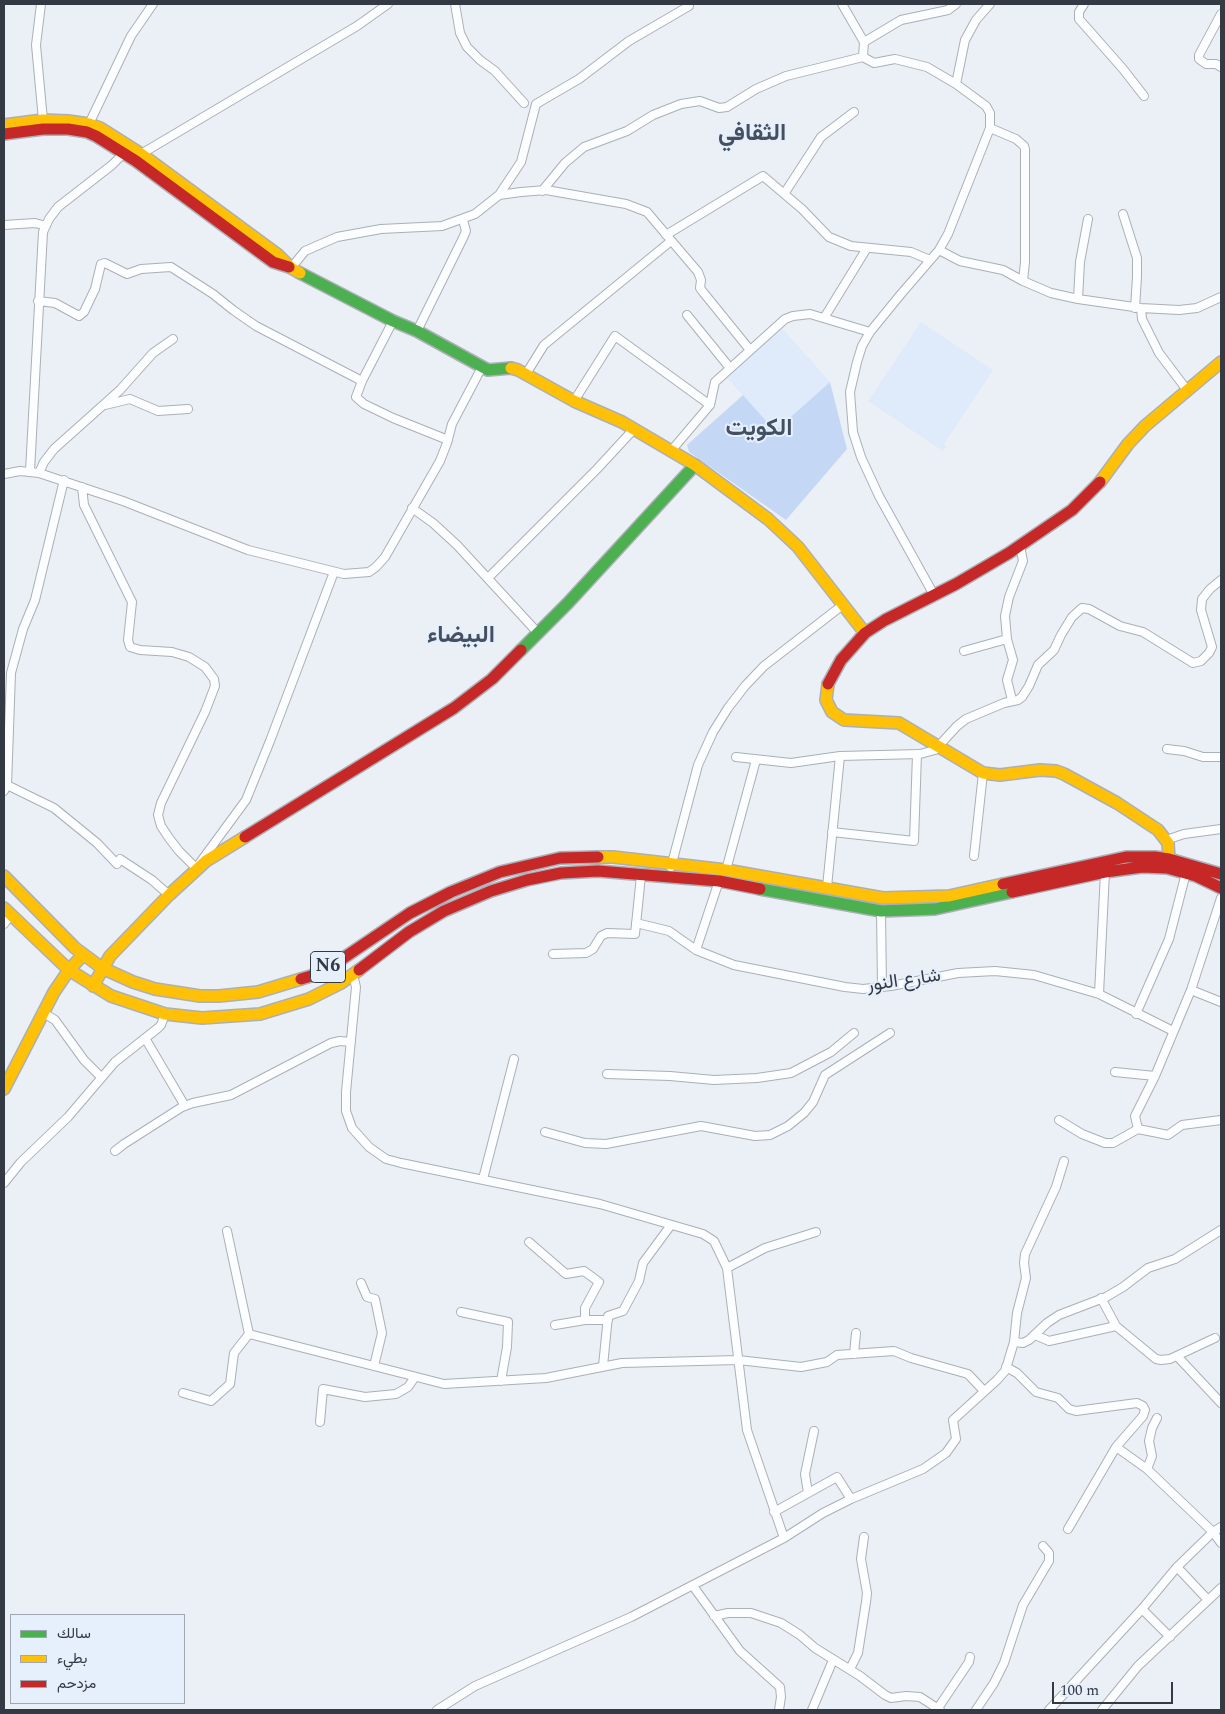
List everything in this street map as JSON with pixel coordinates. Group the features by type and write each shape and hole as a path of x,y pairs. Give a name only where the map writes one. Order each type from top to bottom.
{"main road":[{"path":"4,125 43,120 68,121 89,124 105,131 272,262 291,268 393,321 417,331 488,370 512,368 574,401 634,429 695,465 768,519 798,547 866,633"},
{"path":"4,134 43,129 78,130 127,150"},
{"path":"1169,859 1170,849 1158,830 1130,811 1064,774 1056,771 1040,770 1000,775 983,773 899,723 844,720 832,712 826,700 828,684 841,660 866,633 885,620 934,595 1020,546 1063,517 1098,485 1135,436 1154,417 1221,362"},
{"path":"93,986 110,956 196,868 466,700 492,679 568,603 695,465"},
{"path":"671,864 726,870 884,898 949,896 1102,861 1143,856 1169,859 1221,874"},
{"name":"N6","path":"4,876 83,955 102,968 133,982 155,989 193,995 219,996 258,992 311,976 342,959 410,913 467,884 500,872 551,860 576,857 613,857 671,864"},
{"path":"670,877 719,881 881,911 935,909 1130,868 1155,867 1186,873 1221,888"},
{"name":"N6","path":"6,916 69,970 93,986 126,1002 165,1014 202,1018 244,1016 260,1014 308,999 332,989 396,941 432,917 491,891 527,880 577,871 670,877"},
{"path":"4,1089 42,1012 69,970 83,955"},
{"path":"342,959 353,975"}],"street":[{"path":"42,4 36,45 43,120"},
{"path":"89,124 137,25 152,4"},
{"path":"138,158 357,26 388,4"},
{"path":"455,4 460,32 467,47 495,71 524,103"},
{"path":"291,268 305,251 338,237 381,228 442,226 463,220 475,214 499,195 517,170 525,154 536,104 579,79 628,42 690,4"},
{"path":"842,4 864,42 863,56"},
{"path":"864,42 901,20 948,10 956,4"},
{"path":"956,84 965,40 976,20 990,4"},
{"path":"1084,4 1078,15 1079,19 1144,96"},
{"path":"1221,14 1199,55 1199,59 1206,64 1216,64 1221,67"},
{"path":"542,191 565,163 584,147 627,131 653,115 681,104 700,101 719,108 727,107 756,89 786,76 863,56 874,63 903,59 927,67 956,84 986,106 990,113 990,128 968,180 952,226 938,250 870,332 862,346 850,392 853,432 860,457 879,496 934,595"},
{"path":"784,194 820,137 854,112"},
{"path":"990,128 1016,139 1025,149 1026,262 1023,281"},
{"path":"30,471 42,239 46,226 58,207 112,165 127,150"},
{"path":"526,374 544,345 669,238 763,176 802,209 830,237 842,243 867,248 911,252 930,260"},
{"path":"499,195 542,191 572,193 626,204 647,212 698,272 701,280 700,288 750,350"},
{"path":"1123,214 1136,258 1138,308 1159,353 1187,390"},
{"path":"1078,299 1080,262 1088,219"},
{"path":"417,331 466,231 463,220"},
{"path":"4,225 35,223 46,226"},
{"path":"824,318 867,248"},
{"path":"938,250 960,260 1003,270 1023,281 1051,292 1078,299 1138,308 1179,310 1197,308 1221,297"},
{"path":"38,301 56,303 79,316 84,312 95,289 101,264 105,263 128,274 141,269 171,267 213,294 256,326 362,381"},
{"path":"671,451 710,405 715,382 776,326 793,316 810,314 870,332"},
{"path":"687,315 730,368"},
{"path":"393,321 356,393 359,400 405,423 448,440"},
{"path":"574,401 615,336 710,405"},
{"path":"40,473 44,462 54,449 131,379 153,353 172,339"},
{"path":"4,474 30,471 40,473 123,501 248,550 334,572 352,574 369,572 385,557 440,461 455,417 482,367"},
{"path":"103,405 130,399 158,411 188,409"},
{"path":"488,578 597,469 634,429"},
{"path":"64,480 35,600 23,629 12,673 6,788 54,808 97,843 117,864 120,859 152,880 169,895"},
{"path":"82,487 84,505 132,602 128,640 130,647 140,650 172,652 189,657 205,667 214,679 215,686 205,712 161,803 158,815 161,826 169,838 196,868 246,800 334,572"},
{"path":"412,508 433,523 457,545 538,632"},
{"path":"1012,700 1007,680 1013,660 1007,639 1005,611 1023,561 1020,546"},
{"path":"736,757 797,762 840,756 927,753 940,746 961,722 1012,700 1018,700 1026,692 1038,666 1054,650 1060,635 1082,608 1089,609 1120,626 1144,632 1193,663 1201,661 1209,654 1212,647 1201,610 1202,599 1221,580"},
{"path":"670,877 671,864 698,765 713,732 728,708 764,666 844,604"},
{"path":"964,651 1007,639"},
{"path":"1167,749 1184,751 1203,757 1221,758"},
{"path":"832,832 914,841 917,754"},
{"path":"827,887 840,756"},
{"path":"726,870 756,760"},
{"path":"974,856 983,773"},
{"path":"1166,840 1184,834 1221,829"},
{"path":"1099,994 1106,872"},
{"path":"1136,1014 1169,939 1186,873"},
{"path":"553,954 586,953 593,949 604,934 634,934 641,876"},
{"path":"696,950 719,881"},
{"path":"1138,1129 1135,1116 1155,1076 1191,990 1221,898"},
{"path":"881,911 882,987"},
{"name":"شارع النور","path":"636,923 668,931 696,950 734,965 845,987 863,989 882,987 958,973 995,971 1034,975 1099,994 1173,1031"},
{"path":"353,975 356,987 346,1092 346,1111 352,1128 362,1141 378,1154 394,1161 586,1200 703,1234 718,1246 727,1268 747,1430 784,1538"},
{"path":"1191,990 1221,1002"},
{"path":"42,1012 55,1020 84,1060 101,1077"},
{"path":"4,1183 21,1162 68,1117 115,1062 161,1025 165,1014"},
{"path":"607,1074 670,1076 714,1080 758,1078 791,1073 830,1052 854,1032"},
{"path":"545,1132 585,1143 606,1144 701,1126 755,1136 770,1135 788,1126 804,1113 814,1102 825,1075 890,1033"},
{"path":"145,1038 185,1106"},
{"path":"115,1151 185,1106 232,1094 331,1044 340,1041 351,1042"},
{"path":"483,1179 514,1059"},
{"path":"1115,1072 1155,1076"},
{"path":"1059,1120 1082,1134 1106,1143 1113,1143 1138,1129 1168,1135 1182,1125 1221,1120"},
{"path":"437,1710 475,1686 631,1617 784,1538 823,1513 851,1499 924,1469 935,1462 953,1446 956,1439 953,1420 997,1380 1006,1367 1014,1342 1017,1314 1026,1278 1025,1254 1056,1187 1064,1161"},
{"path":"603,1366 608,1316 623,1311 639,1281 643,1263 671,1225"},
{"path":"1014,1342 1023,1343 1059,1315 1123,1287 1148,1268 1175,1259 1221,1230"},
{"path":"227,1231 249,1334"},
{"path":"727,1268 765,1248 816,1232"},
{"path":"529,1242 566,1274 584,1270 598,1282 585,1308 585,1320"},
{"path":"361,1283 366,1296 375,1299 382,1333 374,1366"},
{"path":"1101,1298 1116,1326 1156,1359 1166,1360 1215,1338"},
{"path":"461,1312 508,1322 507,1347 501,1381"},
{"path":"555,1325 585,1320 608,1320"},
{"path":"1035,1335 1049,1341 1116,1326"},
{"path":"854,1354 856,1333"},
{"path":"249,1334 444,1384 546,1378 622,1363 738,1360 801,1367 828,1362 837,1356 894,1350 911,1358 968,1374 984,1391"},
{"path":"183,1393 210,1401 230,1384 234,1353 249,1334"},
{"path":"1177,1356 1221,1403"},
{"path":"1006,1367 1017,1373 1036,1392 1058,1398 1069,1409 1076,1411 1137,1403 1143,1406 1145,1410 1143,1416 1116,1447 1068,1529"},
{"path":"320,1422 323,1389 365,1397 396,1394 408,1387 415,1376"},
{"path":"1148,1469 1152,1456 1150,1441 1152,1428 1158,1418"},
{"path":"808,1493 805,1474 814,1431"},
{"path":"1116,1447 1148,1469 1213,1532 1221,1543"},
{"path":"774,1512 836,1478 851,1499"},
{"path":"1049,1710 1177,1567 1213,1532 1221,1527"},
{"path":"850,1669 858,1652 867,1593 861,1559 864,1536"},
{"path":"976,1710 994,1683 1004,1663 1023,1604 1049,1561 1049,1553 1043,1546"},
{"path":"1177,1567 1208,1600"},
{"path":"692,1586 745,1656 780,1688 779,1710"},
{"path":"1102,1710 1138,1666 1221,1588"},
{"path":"1142,1608 1170,1636"},
{"path":"714,1616 737,1612 751,1613 781,1623 885,1695 891,1698 920,1697 939,1709 969,1662 970,1657"},
{"path":"812,1710 833,1660"}],"shaded area":[{"path":"921,322 993,370 944,444 947,446 943,451 868,401"},
{"path":"782,328 830,382 775,431 727,378"},
{"path":"830,382 847,449 786,520 689,452 687,445 743,395 775,431"}],"traffic: fast":[{"path":"300,273 393,321 417,331 488,370 511,368"},
{"path":"521,650 568,603 695,465"},
{"path":"760,889 881,911 935,909 1012,892"}],"traffic: slow":[{"path":"4,125 43,120 68,121 89,124 100,128 141,154 300,273"},
{"path":"1100,482 1128,444 1145,426 1221,362"},
{"path":"511,368 574,401 622,422 695,465 768,519 798,547 865,633"},
{"path":"828,684 826,700 832,712 844,720 899,723 983,773 1000,775 1040,770 1056,771 1064,774 1117,803 1158,830 1168,843 1169,859"},
{"path":"93,986 110,956 169,895 206,861 245,837"},
{"path":"598,857 613,857 726,870 883,898 949,896 1003,884"},
{"path":"4,876 75,948 102,968 133,982 155,989 200,996 219,996 258,992 301,979"},
{"path":"4,908 69,970 111,996 165,1014 202,1018 260,1014 309,999 341,983 359,970"},
{"path":"4,1089 54,992 69,970 83,955"}],"traffic: jam":[{"path":"4,134 43,129 68,129 87,132 96,136 136,161 273,262 289,267"},
{"path":"828,684 841,660 865,633 885,620 956,584 1009,553 1072,510 1100,482"},
{"path":"245,837 454,708 492,679 521,650"},
{"path":"301,979 311,976 342,959 410,913 451,892 500,872 560,858 598,857"},
{"path":"1003,884 1126,857 1169,859 1221,874"},
{"path":"1012,892 1105,872 1142,867 1167,868 1196,876 1221,888"},
{"path":"359,970 409,932 444,911 491,891 527,880 561,873 598,871 719,881 760,889"}],"district":[{"name":"الثقافي","path":"752,135"},
{"name":"الكويت","path":"759,430"},
{"name":"البيضاء","path":"461,637"}]}
